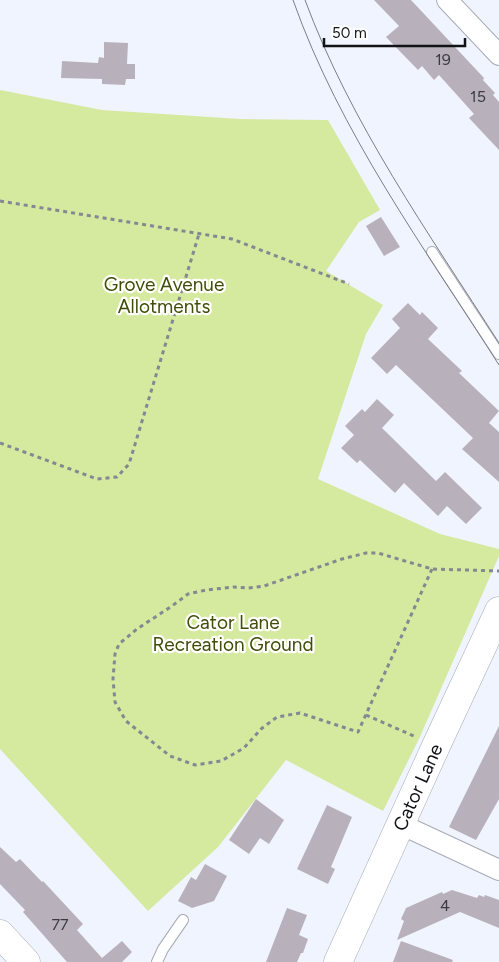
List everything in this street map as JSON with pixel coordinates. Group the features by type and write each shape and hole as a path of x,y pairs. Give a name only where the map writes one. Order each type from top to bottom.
{"street":[{"path":"447,0 499,56"},
{"name":"Cator Lane","path":"338,962 499,611"},
{"path":"400,824 499,870"},
{"path":"0,934 26,962"}],"lane":[{"path":"432,252 499,354"},
{"path":"156,962 183,920"}],"path":[{"path":"0,201 232,238 349,284"},
{"path":"0,444 97,479 117,477 129,464 198,234"},
{"path":"432,569 358,732 300,713 277,717 262,729 244,748 220,761 195,764 170,756 126,721 115,702 113,679 115,654 119,644 188,594 234,587 264,586 342,559 366,553 378,553 432,569 499,571"},
{"path":"366,715 436,746"}],"green space":[{"path":"0,90 102,110 240,119 328,120 380,210 359,222 326,271 383,305 366,334 318,479 440,534 499,549 499,556 419,739 383,811 286,760 218,847 148,911 0,749"}],"building":[{"path":"374,0 411,0 484,78 483,80 495,93 493,95 499,102 499,150 469,118 474,114 439,75 434,80 422,66 418,70 386,37 399,26"},
{"path":"104,42 128,43 127,64 135,64 135,79 126,79 125,85 102,84 102,79 61,78 62,61 98,63 99,57 104,58"},
{"path":"381,217 400,247 384,256 366,226"},
{"path":"408,303 420,315 422,312 438,328 428,339 462,371 459,373 499,411 489,423 499,432 499,482 462,449 473,438 396,365 387,374 371,358 400,328 392,319"},
{"path":"377,399 394,415 382,428 436,481 445,472 482,508 466,524 447,506 438,516 404,483 395,493 360,460 357,463 341,448 354,435 345,426 362,409 365,412"},
{"path":"499,726 499,799 476,840 449,827"},
{"path":"256,799 284,820 269,844 260,838 249,854 229,840"},
{"path":"327,805 352,817 331,867 335,869 328,884 297,869"},
{"path":"0,847 16,862 20,859 83,924 77,930 102,958 122,941 132,952 122,962 67,962 23,912 25,910 0,884"},
{"path":"205,864 227,876 214,901 192,908 178,901 191,877 196,880"},
{"path":"452,890 477,898 479,895 484,897 485,895 499,900 499,928 460,912 397,940 404,921 401,919 406,908 442,892 443,894"},
{"path":"287,908 307,915 299,935 308,939 303,953 301,953 297,962 266,962"},
{"path":"401,941 453,960 452,962 393,962"}],"tram line":[{"path":"293,0 312,49 334,97 359,143 413,233 499,365"},
{"path":"305,0 324,46 368,134 499,343"}],"park label":[{"name":"Grove Avenue Allotments","path":"164,295"},
{"name":"Cator Lane Recreation Ground","path":"233,633"}]}
